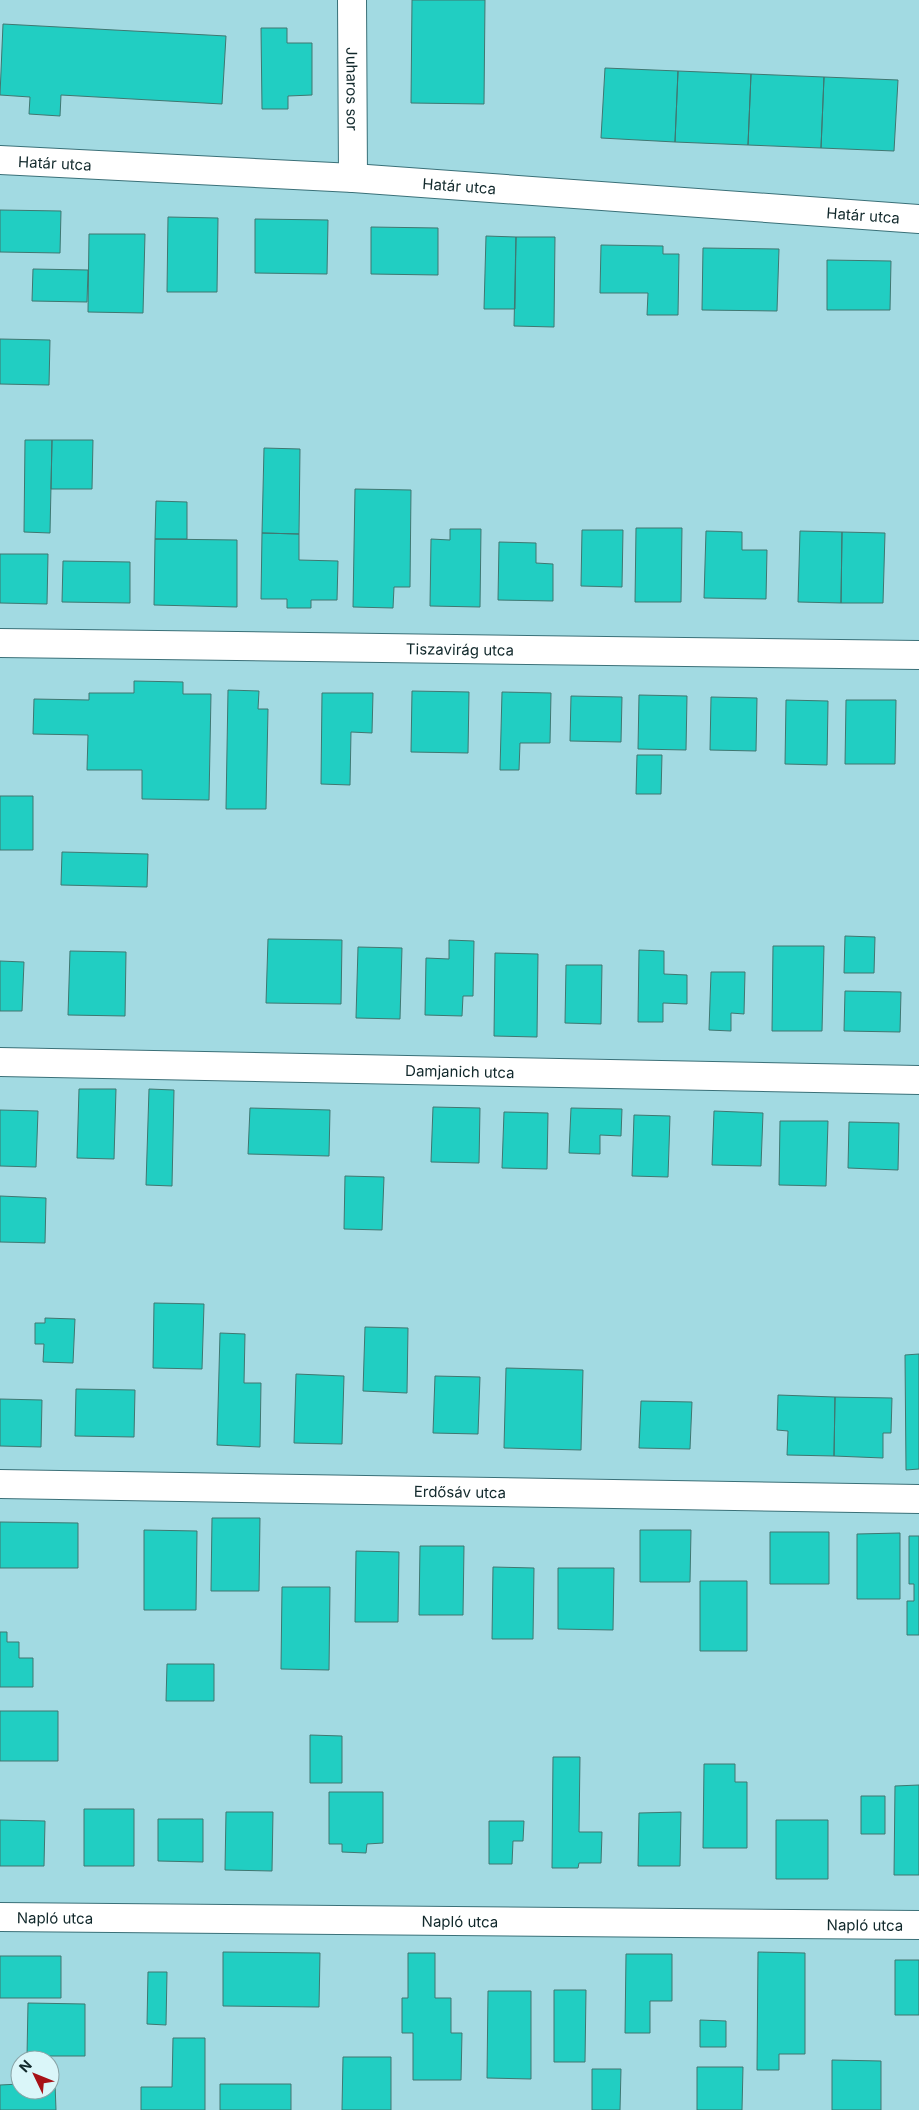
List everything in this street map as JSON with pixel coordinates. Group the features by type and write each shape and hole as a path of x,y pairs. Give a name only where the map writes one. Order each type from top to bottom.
{"street":[{"name":"Juharos sor","path":"352,0 353,178"},
{"name":"Határ utca","path":"0,160 353,178 919,218"},
{"name":"Tiszavirág utca","path":"0,643 919,655"},
{"name":"Damjanich utca","path":"0,1062 919,1080"},
{"name":"Erdősáv utca","path":"0,1484 919,1499"},
{"name":"Napló utca","path":"0,1917 919,1925"}],"building":[{"path":"412,0 485,0 484,104 411,103"},
{"path":"3,24 226,36 222,104 61,95 60,116 29,114 30,97 0,95"},
{"path":"261,28 287,28 287,43 312,43 312,95 288,96 288,109 262,109"},
{"path":"605,68 678,71 675,142 601,138"},
{"path":"678,71 751,74 748,145 675,142"},
{"path":"751,74 824,77 821,148 748,145"},
{"path":"824,77 898,80 894,151 821,148"},
{"path":"0,210 61,211 60,253 0,252"},
{"path":"168,217 218,218 217,292 167,292"},
{"path":"255,219 328,220 327,274 255,273"},
{"path":"371,227 438,228 438,275 371,274"},
{"path":"89,234 145,234 143,313 88,312"},
{"path":"486,236 516,237 515,309 484,309"},
{"path":"516,237 555,237 554,327 514,326"},
{"path":"601,245 663,246 663,254 679,254 678,315 647,315 648,293 600,293"},
{"path":"703,248 779,249 777,311 702,310"},
{"path":"827,260 891,261 890,310 827,310"},
{"path":"33,269 88,270 87,302 32,301"},
{"path":"0,339 50,340 49,385 0,384"},
{"path":"25,440 52,440 50,533 24,532"},
{"path":"52,440 93,440 92,489 51,489"},
{"path":"264,448 300,449 299,534 262,533"},
{"path":"355,489 411,490 410,587 394,587 393,608 353,607"},
{"path":"156,501 187,502 187,539 155,539"},
{"path":"636,528 682,528 681,602 635,602"},
{"path":"450,529 481,529 480,607 430,606 431,539 450,540"},
{"path":"582,530 623,530 622,587 581,586"},
{"path":"706,531 742,532 742,550 767,550 766,599 704,598"},
{"path":"800,531 842,532 841,603 798,602"},
{"path":"842,532 885,533 883,603 841,603"},
{"path":"262,533 299,534 299,560 338,561 337,600 311,600 311,608 287,608 287,599 261,599"},
{"path":"155,539 237,540 237,607 154,605"},
{"path":"499,542 536,543 536,563 553,564 553,601 498,600"},
{"path":"0,554 48,554 47,604 0,603"},
{"path":"63,561 130,562 130,603 62,602"},
{"path":"134,681 183,682 183,694 211,694 209,800 142,799 142,770 87,770 88,735 33,734 34,699 89,700 89,693 134,693"},
{"path":"228,690 259,691 258,709 268,709 266,809 226,809"},
{"path":"412,691 469,692 468,753 411,752"},
{"path":"502,692 551,693 550,743 520,743 519,770 500,770"},
{"path":"322,693 373,693 372,733 351,732 350,785 321,784"},
{"path":"639,695 687,696 686,750 638,749"},
{"path":"571,696 622,697 621,742 570,741"},
{"path":"711,697 757,698 756,751 710,750"},
{"path":"786,700 828,701 827,765 785,764"},
{"path":"846,700 896,700 895,764 845,764"},
{"path":"637,755 662,755 661,794 636,794"},
{"path":"0,796 33,796 33,850 0,850"},
{"path":"62,852 148,854 147,887 61,885"},
{"path":"845,936 875,937 874,973 844,973"},
{"path":"268,939 342,940 341,1004 266,1003"},
{"path":"449,940 474,941 473,996 463,996 462,1016 425,1015 426,958 449,959"},
{"path":"773,946 824,946 822,1031 772,1031"},
{"path":"358,947 402,948 400,1019 356,1018"},
{"path":"639,950 664,951 664,974 687,975 687,1004 663,1003 663,1022 638,1022"},
{"path":"70,951 126,952 125,1016 68,1015"},
{"path":"495,953 538,954 537,1037 494,1036"},
{"path":"0,961 24,962 22,1011 0,1011"},
{"path":"566,965 602,965 601,1024 565,1023"},
{"path":"711,972 745,972 744,1014 731,1013 731,1031 709,1030"},
{"path":"845,991 901,992 900,1032 844,1031"},
{"path":"79,1089 116,1089 114,1159 77,1158"},
{"path":"149,1089 174,1090 172,1186 146,1185"},
{"path":"433,1107 480,1108 479,1163 431,1162"},
{"path":"250,1108 330,1110 329,1156 248,1154"},
{"path":"571,1108 622,1109 621,1136 600,1135 600,1154 569,1153"},
{"path":"0,1110 38,1111 36,1167 0,1166"},
{"path":"714,1111 763,1113 761,1166 712,1165"},
{"path":"504,1112 548,1113 547,1169 502,1168"},
{"path":"634,1115 670,1116 668,1177 632,1176"},
{"path":"780,1121 828,1121 826,1186 779,1185"},
{"path":"849,1122 899,1123 898,1170 848,1168"},
{"path":"345,1176 384,1177 382,1230 344,1229"},
{"path":"0,1196 46,1198 45,1243 0,1242"},
{"path":"154,1303 204,1304 202,1369 153,1368"},
{"path":"45,1318 75,1319 73,1363 43,1362 44,1344 35,1344 35,1323 45,1323"},
{"path":"365,1327 408,1328 407,1393 363,1391"},
{"path":"220,1333 245,1334 244,1383 261,1383 260,1447 217,1445"},
{"path":"919,1354 919,1469 906,1470 905,1355"},
{"path":"506,1368 583,1370 581,1450 504,1448"},
{"path":"296,1374 344,1376 342,1444 294,1443"},
{"path":"435,1376 480,1377 478,1434 433,1433"},
{"path":"76,1389 135,1390 134,1437 75,1436"},
{"path":"778,1395 835,1397 834,1456 787,1455 788,1431 777,1430"},
{"path":"835,1397 892,1398 891,1433 883,1433 883,1458 834,1456"},
{"path":"0,1399 42,1400 41,1447 0,1446"},
{"path":"641,1401 692,1402 690,1449 639,1448"},
{"path":"212,1518 260,1518 259,1591 211,1591"},
{"path":"0,1522 78,1523 78,1568 0,1568"},
{"path":"144,1530 197,1531 196,1610 144,1610"},
{"path":"640,1530 691,1530 690,1582 640,1582"},
{"path":"770,1532 829,1532 829,1584 770,1584"},
{"path":"900,1533 900,1599 857,1599 857,1534"},
{"path":"909,1536 919,1536 919,1635 907,1635 907,1601 914,1601 914,1584 909,1584"},
{"path":"420,1546 464,1546 463,1615 419,1615"},
{"path":"356,1551 399,1552 398,1622 355,1622"},
{"path":"493,1567 534,1568 533,1639 492,1639"},
{"path":"558,1568 614,1568 613,1630 558,1629"},
{"path":"700,1581 747,1581 747,1651 700,1651"},
{"path":"282,1587 330,1587 329,1670 281,1669"},
{"path":"0,1632 7,1632 7,1642 19,1642 19,1658 33,1658 33,1687 0,1687"},
{"path":"167,1664 214,1664 214,1701 166,1701"},
{"path":"0,1711 58,1711 58,1761 0,1761"},
{"path":"310,1735 342,1736 342,1783 310,1783"},
{"path":"553,1757 580,1757 579,1832 602,1832 601,1863 579,1863 578,1868 552,1868"},
{"path":"704,1764 735,1764 735,1782 747,1782 747,1848 703,1848"},
{"path":"919,1785 919,1875 894,1875 895,1786"},
{"path":"329,1792 383,1792 383,1843 367,1844 366,1853 342,1852 342,1844 329,1844"},
{"path":"861,1796 885,1796 885,1834 861,1834"},
{"path":"84,1809 134,1809 134,1866 84,1866"},
{"path":"226,1812 273,1812 272,1871 225,1870"},
{"path":"681,1812 680,1866 638,1866 639,1813"},
{"path":"158,1819 203,1819 203,1862 158,1861"},
{"path":"0,1820 45,1821 44,1866 0,1866"},
{"path":"776,1820 828,1820 828,1879 776,1879"},
{"path":"489,1821 524,1821 523,1841 513,1841 512,1864 489,1864"},
{"path":"223,1952 320,1953 319,2007 223,2006"},
{"path":"758,1952 805,1953 805,2054 779,2054 779,2070 757,2070"},
{"path":"408,1953 435,1953 435,1998 451,1998 451,2033 462,2033 461,2080 413,2080 413,2033 402,2033 402,1998 408,1998"},
{"path":"626,1954 672,1954 672,2001 650,2001 650,2033 625,2033"},
{"path":"0,1956 61,1956 61,1998 0,1998"},
{"path":"895,1960 919,1960 919,2015 895,2015"},
{"path":"148,1972 167,1972 166,2025 147,2024"},
{"path":"554,1990 586,1990 585,2062 554,2062"},
{"path":"488,1991 531,1991 531,2079 487,2078"},
{"path":"28,2003 85,2004 85,2056 60,2056 60,2050 27,2050"},
{"path":"700,2020 726,2021 726,2047 700,2047"},
{"path":"173,2038 205,2038 205,2110 141,2110 141,2087 172,2087"},
{"path":"343,2057 391,2057 391,2110 342,2110"},
{"path":"832,2060 881,2061 881,2110 832,2110"},
{"path":"697,2067 743,2067 742,2110 697,2110"},
{"path":"592,2069 621,2069 620,2110 592,2110"},
{"path":"10,2084 10,2100 56,2100 56,2110 0,2110 0,2085"},
{"path":"220,2084 291,2084 291,2110 220,2110"}]}
